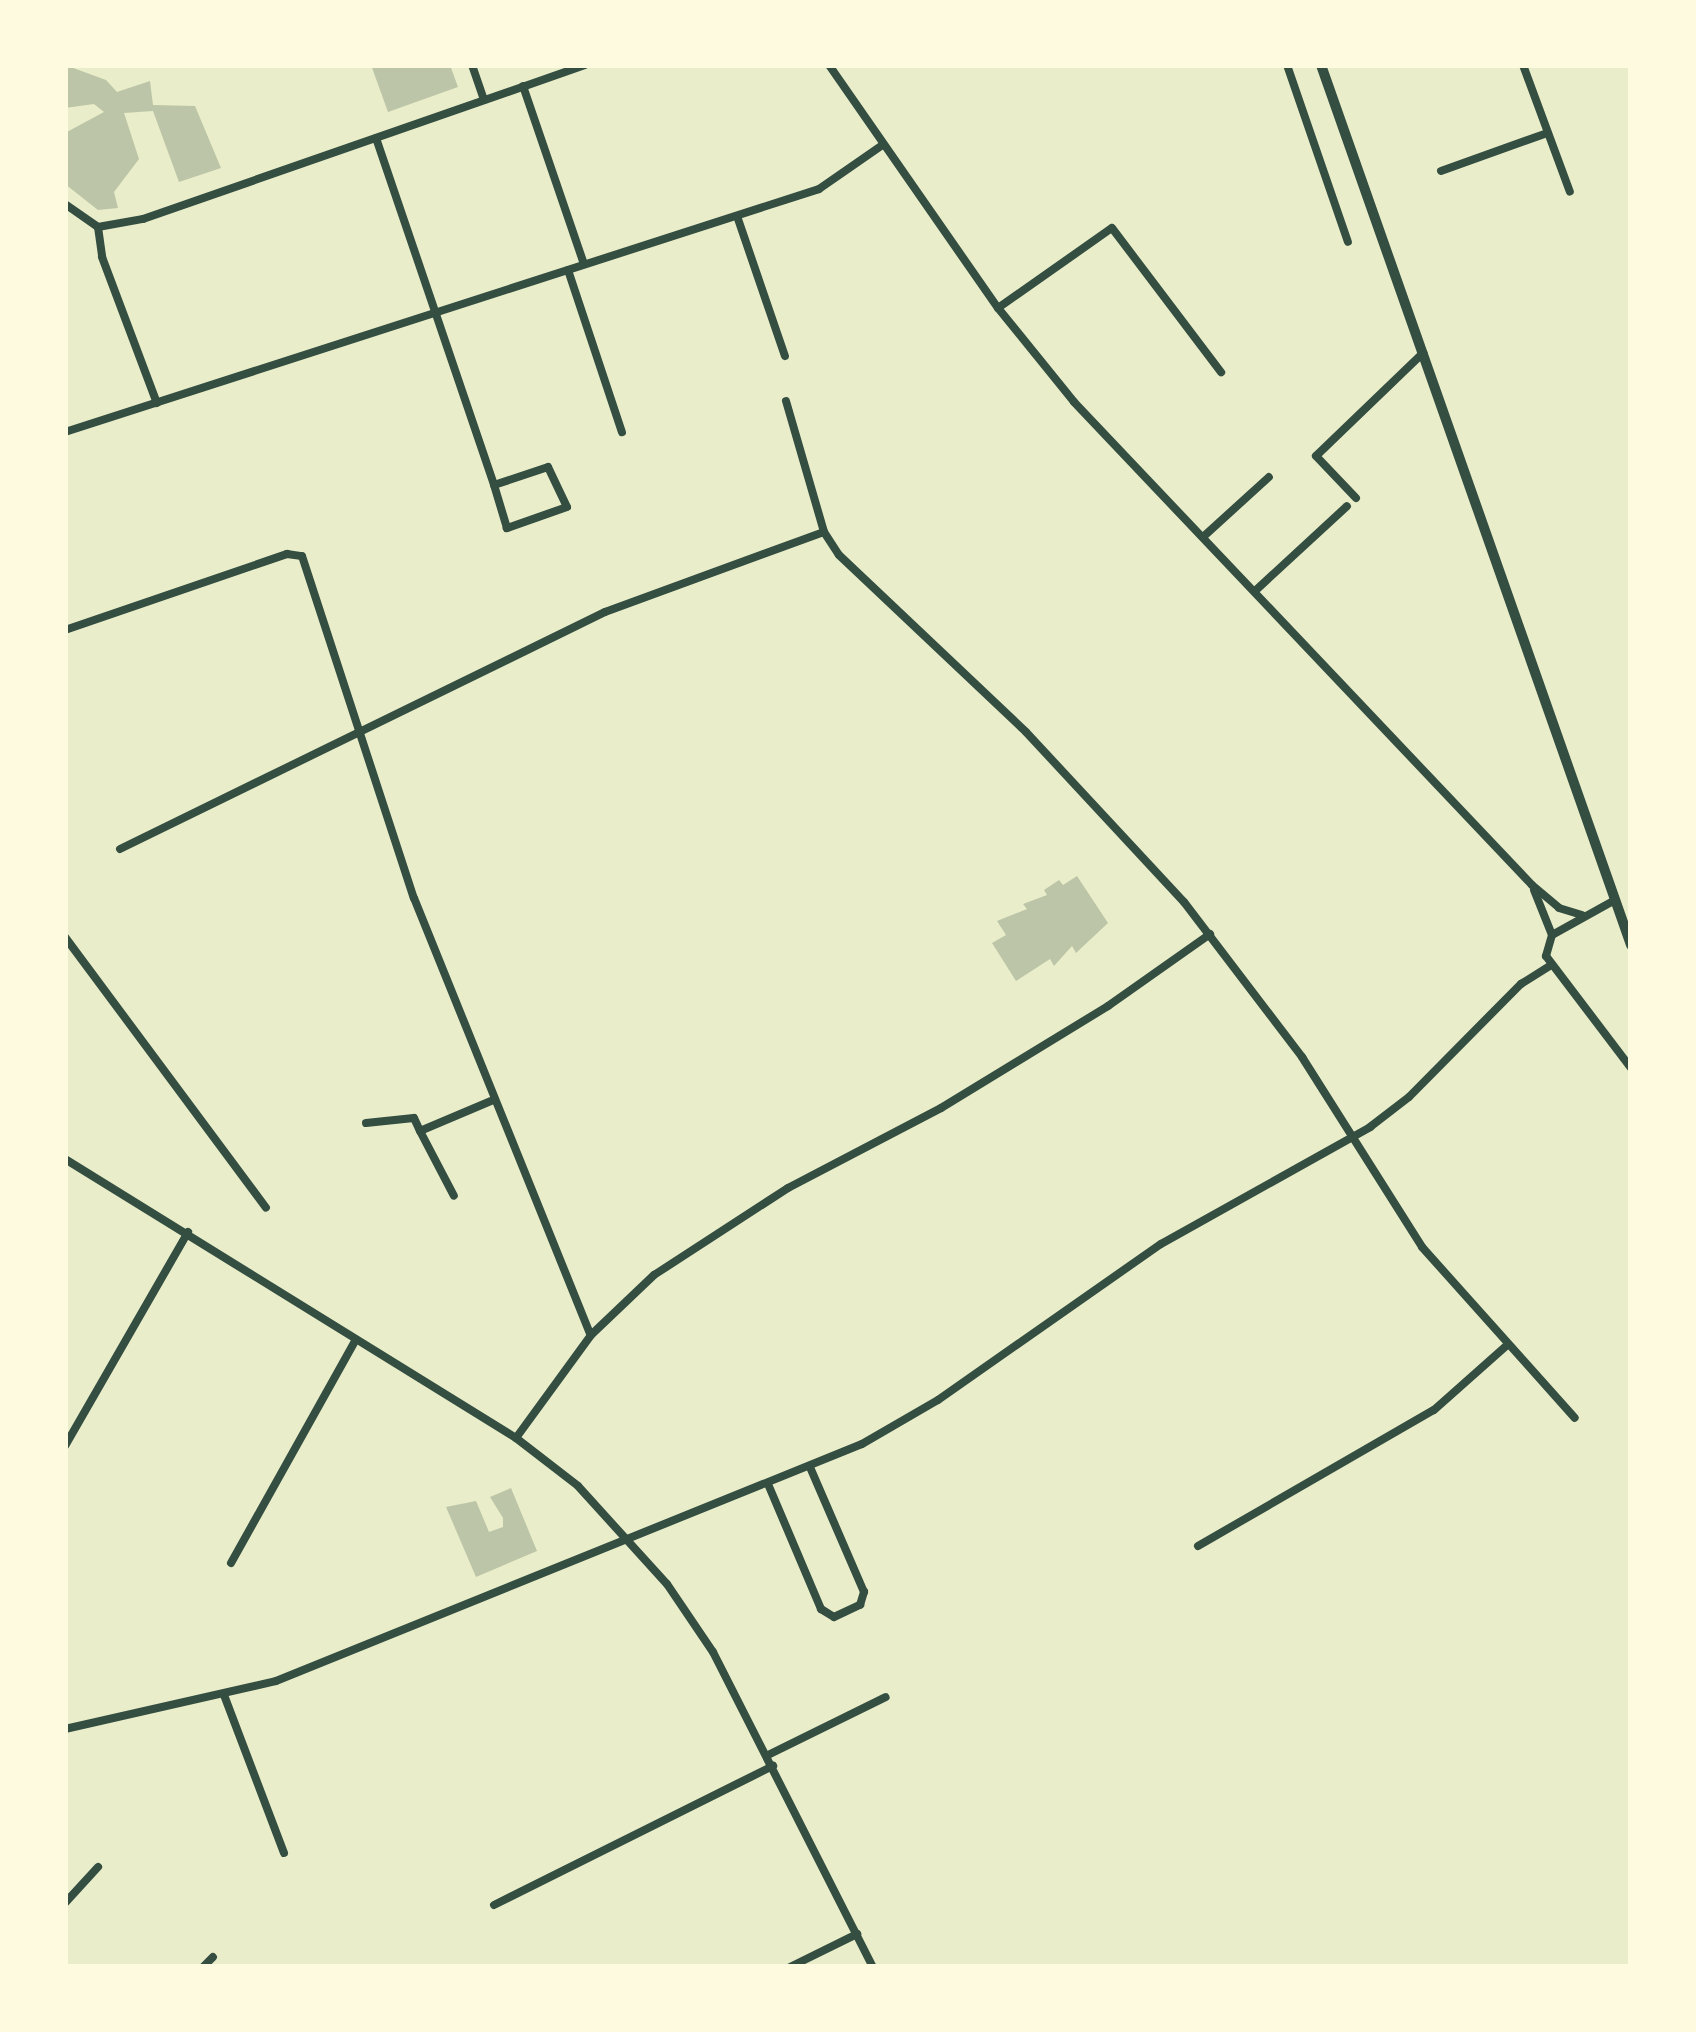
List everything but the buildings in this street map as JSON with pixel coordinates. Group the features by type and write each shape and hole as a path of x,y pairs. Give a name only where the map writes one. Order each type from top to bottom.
{"street":[{"path":"472,65 484,100"},
{"path":"98,227 190,204 586,65"},
{"path":"829,65 881,146 998,308 1074,402 1532,886 1559,908 1582,915"},
{"path":"1287,65 1348,242"},
{"path":"1322,65 1631,946"},
{"path":"1523,65 1570,192"},
{"path":"523,86 584,264"},
{"path":"1441,171 1547,133"},
{"path":"376,138 507,528 566,507 548,467 494,486"},
{"path":"65,432 437,316 819,189 881,146"},
{"path":"65,204 98,227 102,257 157,404"},
{"path":"737,216 785,356"},
{"path":"998,308 1112,228 1220,372"},
{"path":"568,270 622,432"},
{"path":"1356,498 1316,456 1423,352"},
{"path":"786,401 824,532 839,554 1026,732 1210,934 1302,1057 1350,1139 1422,1247 1506,1346 1575,1418"},
{"path":"1203,537 1269,477"},
{"path":"1255,592 1347,506"},
{"path":"120,849 605,612 824,532"},
{"path":"65,630 296,553 306,563 324,610 360,734 491,1101 591,1335"},
{"path":"1532,886 1552,935 1546,956 1550,966 1631,1068"},
{"path":"1552,935 1615,900"},
{"path":"516,1438 591,1335 654,1275 706,1240 1023,1058 1210,934"},
{"path":"65,937 266,1208"},
{"path":"65,1729 224,1695 289,1675 625,1537 810,1467 894,1427 1161,1244 1350,1139 1409,1098 1520,984 1550,966"},
{"path":"420,1131 491,1101"},
{"path":"366,1122 414,1118 454,1196"},
{"path":"65,1159 516,1438 578,1486 696,1623 768,1755 873,1967"},
{"path":"65,1446 188,1232"},
{"path":"231,1564 355,1341"},
{"path":"1198,1546 1434,1410 1506,1346"},
{"path":"768,1484 820,1610 834,1617 860,1605 864,1592 810,1467"},
{"path":"224,1695 284,1852"},
{"path":"768,1755 886,1697"},
{"path":"494,1905 773,1766"},
{"path":"65,1903 98,1867"},
{"path":"790,1967 857,1934"},
{"path":"203,1967 212,1957"}]}
